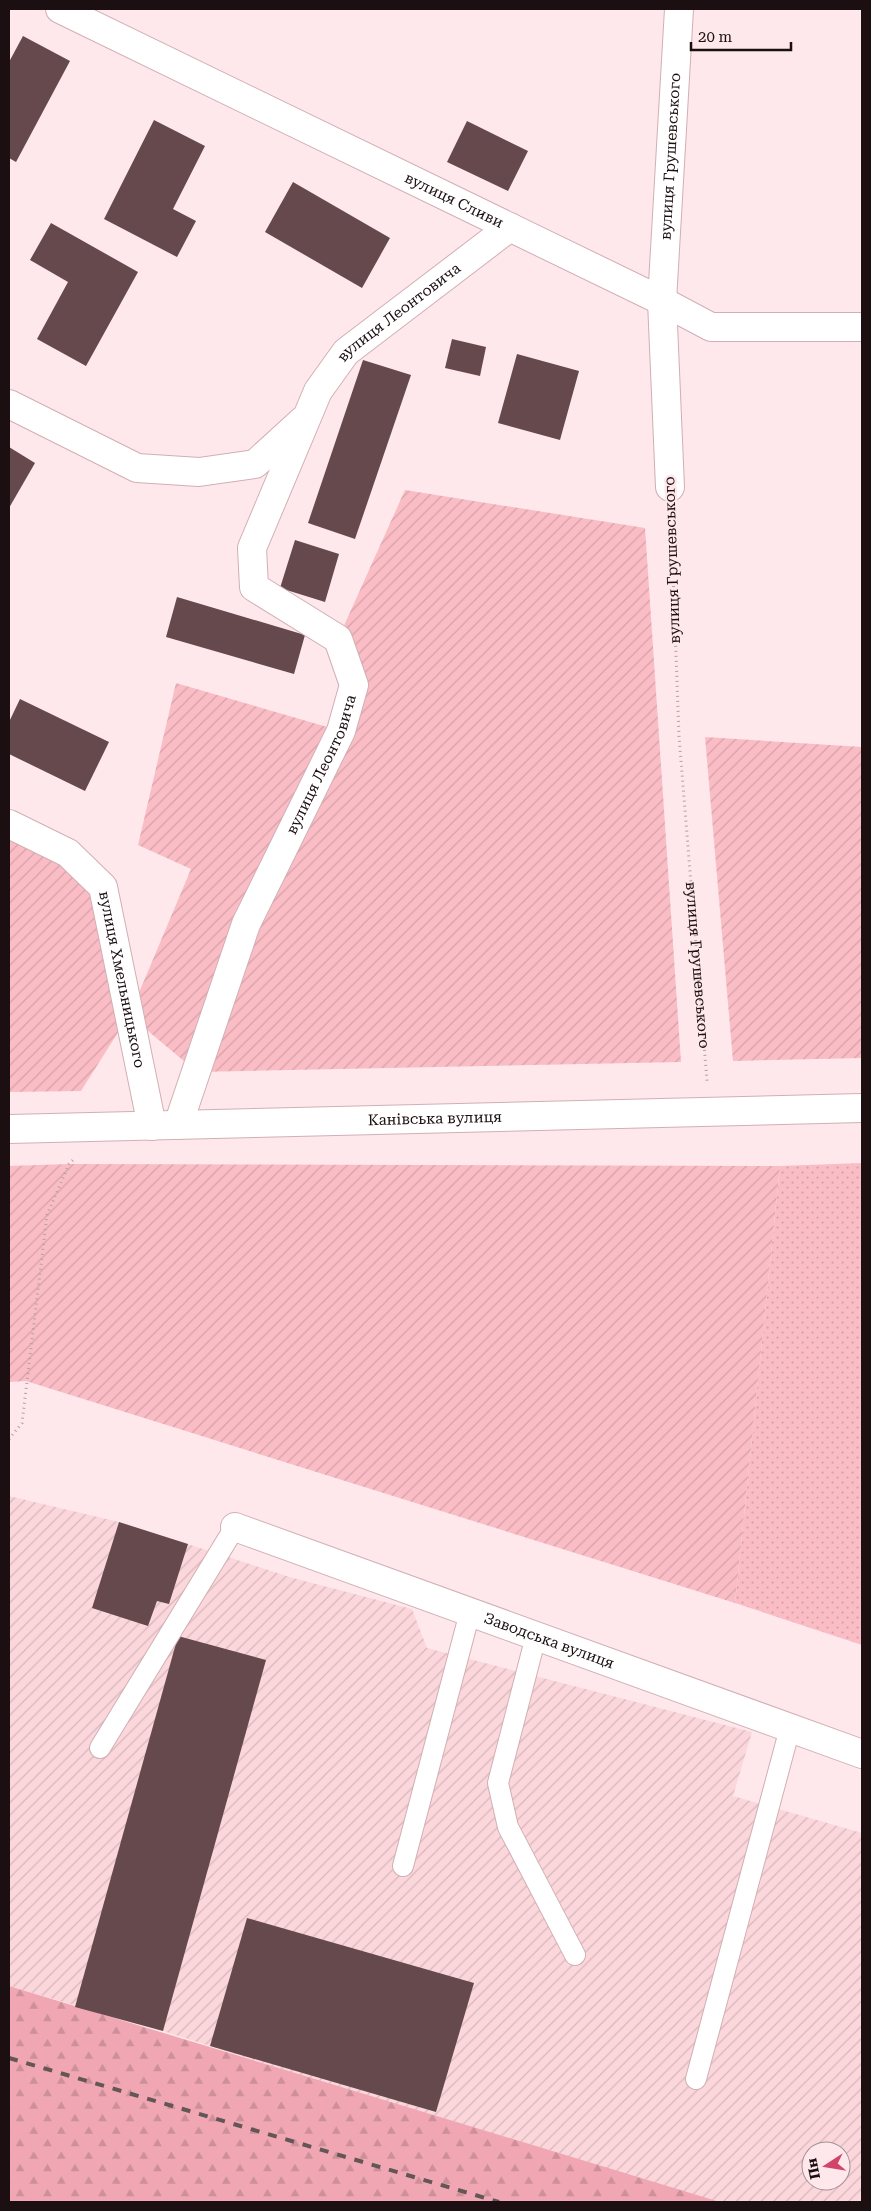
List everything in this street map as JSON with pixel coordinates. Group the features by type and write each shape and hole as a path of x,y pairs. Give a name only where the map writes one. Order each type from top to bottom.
{"street":[{"name":"вулиця Сливи","path":"60,9 662,301 711,327 862,327"},
{"name":"вулиця Грушевського","path":"670,487 662,301 679,9"},
{"name":"вулиця Леонтовича","path":"165,1125 246,924 341,731 354,685 338,639 254,587 252,548 318,391 346,352 510,227"},
{"name":"вулиця Леонтовича","path":"9,404 137,468 199,472 255,464 309,414"},
{"name":"вулиця Хмельницького","path":"9,824 68,853 103,887 165,1125"},
{"name":"Канівська вулиця","path":"9,1129 862,1108"},
{"name":"Заводська вулиця","path":"235,1527 862,1754"}],"lane":[{"path":"100,1748 235,1527"},
{"path":"403,1866 470,1612"},
{"path":"536,1636 498,1782 508,1827 575,1956"},
{"path":"696,2079 790,1728"}],"path":[{"name":"вулиця Грушевського","path":"670,487 679,736 708,1111"},
{"path":"9,1439 22,1423 47,1215 69,1164 107,1127"}],"shaded area":[{"path":"405,490 645,528 681,1062 197,1072 129,1015 81,1091 9,1092 9,824 103,887 130,1014 191,869 138,845 176,683 341,731 354,685 338,639"},
{"path":"705,737 862,747 862,1058 733,1061"},
{"path":"862,1163 862,1645 735,1603 780,1166"},
{"path":"69,1164 780,1166 735,1603 26,1381 9,1382 9,1166"},
{"path":"9,1496 119,1522 293,1578 412,1609 427,1648 752,1732 733,1796 862,1833 862,2202 720,2202 515,2144 163,2031 9,1986"}],"green space":[{"path":"9,1986 720,2202 9,2202"}],"building":[{"path":"23,36 70,61 16,162 9,158 9,62"},
{"path":"154,120 205,146 173,209 196,221 177,257 104,219"},
{"path":"467,121 528,151 508,191 447,162"},
{"path":"293,182 390,238 362,288 265,232"},
{"path":"51,223 138,272 86,366 37,339 68,282 30,260"},
{"path":"452,339 486,347 480,376 445,368"},
{"path":"517,354 579,371 560,440 498,423"},
{"path":"363,360 411,375 355,539 308,523"},
{"path":"9,447 35,463 9,508"},
{"path":"295,540 339,554 325,602 280,588"},
{"path":"177,597 305,635 294,674 166,637"},
{"path":"20,699 109,742 85,791 9,754 9,722"},
{"path":"119,1522 188,1544 169,1604 157,1601 148,1626 92,1608"},
{"path":"178,1636 266,1660 163,2031 75,2007"},
{"path":"247,1918 474,1983 436,2112 210,2046"}],"railway":[{"path":"9,2058 499,2202"}]}
